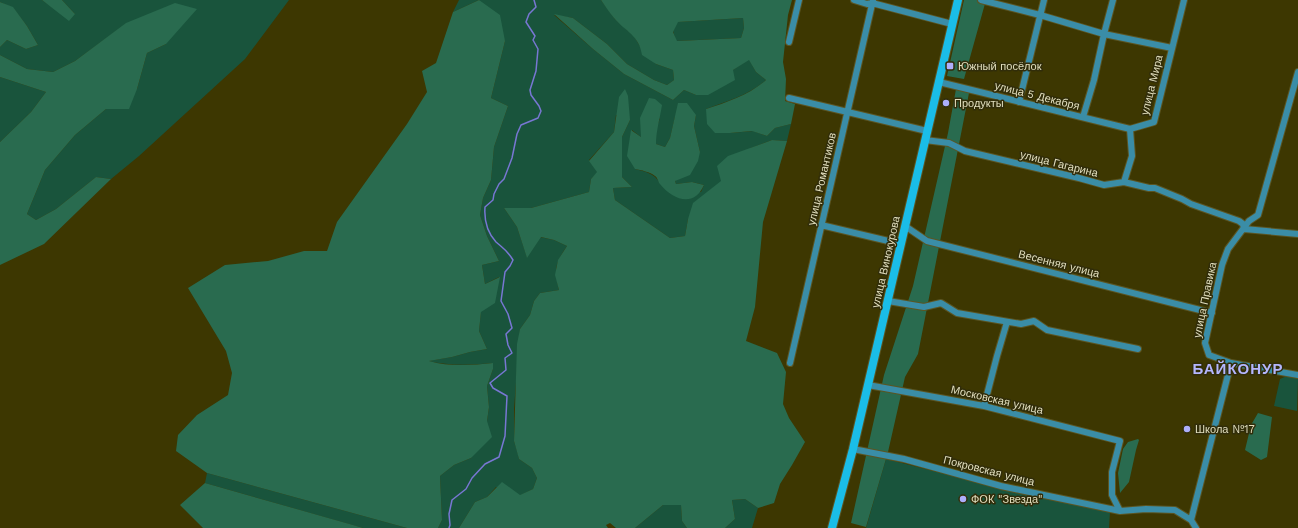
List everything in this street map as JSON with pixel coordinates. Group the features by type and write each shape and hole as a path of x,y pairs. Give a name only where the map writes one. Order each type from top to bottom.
{"main road":[{"name":"улица Винокурова","path":"832,528 853,448 958,0"}],"street":[{"path":"789,42 799,0"},
{"path":"854,0 867,4 873,2 952,24"},
{"path":"981,0 1040,15 1104,34 1172,48"},
{"path":"1019,102 1044,0"},
{"path":"1083,117 1094,80 1113,0"},
{"name":"улица Мира","path":"1130,129 1154,122 1184,0"},
{"name":"улица Романтиков","path":"790,363 873,2"},
{"name":"улица Правика","path":"1231,363 1209,355 1205,343 1222,265 1228,249 1249,221 1258,215 1298,72"},
{"name":"улица 5 Декабря","path":"939,82 1130,129"},
{"path":"789,98 927,131"},
{"path":"1124,182 1132,156 1130,129"},
{"name":"улица Гагарина","path":"925,140 949,143 965,151 1104,185 1124,182 1154,188 1182,198 1191,204 1239,221 1244,224 1244,229"},
{"path":"821,225 901,244"},
{"name":"Весенняя улица","path":"905,226 927,241 1212,313"},
{"path":"1244,229 1298,234"},
{"path":"888,301 924,307 941,303 957,313 1022,324 1034,322 1047,330 1138,350"},
{"path":"984,406 1007,322"},
{"path":"1196,528 1191,520 1231,363 1298,375"},
{"name":"Московская улица","path":"868,385 984,406 1120,441 1112,472 1112,495 1120,511"},
{"name":"Покровская улица","path":"853,448 904,459 1001,486 1120,511 1146,509 1175,510 1191,520"}],"green space":[{"path":"0,0 42,0 52,7 75,14 62,0 289,0 245,59 139,156 111,179 96,177 56,209 36,220 27,214 45,170 75,135 106,109 137,89 147,53 166,44 127,23 75,61 53,72 27,69 0,55 0,47 7,40 26,49 38,45 27,26 13,8 0,2"},
{"path":"42,0 62,0 75,14 69,21"},
{"path":"459,0 479,0 453,12"},
{"path":"479,0 601,0 615,19 634,36 641,48 656,64 673,70 674,80 667,85 654,80 627,64 607,44 573,18 554,15 624,74 673,100 684,90 696,95 749,59 756,72 766,80 745,94 706,109 730,133 753,131 767,136 775,128 791,124 787,141 772,140 751,148 688,219 685,236 670,238 615,200 613,188 632,187 622,177 622,137 630,120 616,115 614,132 589,160 598,172 591,179 589,192 531,208 504,208 517,227 527,257 540,237 554,240 567,246 560,257 556,271 559,290 540,293 534,301 530,315 520,329 514,409 514,441 519,459 532,468 537,478 533,489 519,496 496,487 487,497 475,502 459,528 438,528 442,520 440,476 454,465 471,458 487,421 489,407 487,386 493,369 492,363 460,365 428,361 487,349 479,331 481,311 499,277 485,284 482,265 499,261 487,236 480,215 483,198 491,180 494,147 508,106 491,98 505,41","holes":["696,115 694,126 700,152 675,181 676,184 692,182 704,185 701,192 660,183 652,175 635,169 632,130 642,138 660,118 656,129 656,144 665,147 670,138 675,117"]},
{"path":"479,0 500,15 505,41 491,98 508,106 494,147 491,180 483,198 480,215 487,236 499,261 482,265 485,284 500,277 495,303 481,312 479,331 487,349 429,361 453,365 493,363 493,369 487,386 489,407 487,421 492,437 471,458 454,465 440,476 442,520 438,528 407,528 207,473 176,451 178,435 197,415 228,395 232,373 226,351 188,288 225,265 268,261 304,251 327,251 337,222 407,124 427,92 422,71 436,63 453,12"},
{"path":"601,0 792,0 788,15 783,62 786,79 785,101 795,104 791,124 775,128 767,136 752,131 715,133 707,124 706,109 745,94 766,80 756,72 749,60 733,70 735,80 708,95 696,95 684,90 673,100 624,74 554,14 573,18 607,44 627,64 654,80 667,85 674,80 673,70 656,64 642,55 635,38 614,18","holes":["743,18 744,28 741,38 677,41 673,32 678,22"]},
{"path":"964,0 986,0 964,79 947,76"},
{"path":"0,2 13,7 27,26 38,45 26,49 7,40 0,47"},
{"path":"175,3 197,9 166,44 147,53 137,89 129,109 106,109 75,135 45,170 27,214 36,220 56,209 96,177 111,179 44,244 0,265 0,142 31,112 46,92 0,77 0,55 27,69 53,72 75,61 126,23"},
{"path":"743,18 744,28 741,38 676,41 673,31 677,22"},
{"path":"0,77 46,92 31,112 0,142"},
{"path":"625,89 628,96 630,120 622,137 622,177 632,187 613,188 615,200 670,238 685,236 693,203 721,181 717,166 728,156 772,140 787,141 763,222 755,307 746,341 777,353 786,372 783,404 789,418 805,442 780,484 774,503 758,508 745,499 732,500 735,519 725,528 687,528 682,521 681,505 663,505 635,528 616,528 610,523 606,525 608,528 459,528 475,502 487,497 502,482 520,495 533,489 537,478 532,468 519,459 514,441 517,344 520,329 530,315 534,301 540,293 559,290 555,275 558,260 567,246 554,240 541,237 527,258 517,227 504,208 531,208 589,192 591,179 597,172 589,161 614,132 619,97"},
{"path":"956,89 969,93 918,354 905,377 888,452 866,527 851,523 884,375 913,286 948,133"},
{"path":"649,98 655,99 662,105 657,129 656,144 665,147 670,138 678,103 687,103 696,115 694,126 700,152 698,161 690,175 675,181 676,184 692,182 704,185 695,197 683,199 671,194 665,190 655,176 648,172 635,169 627,156 631,130 641,137 640,118"},
{"path":"1287,376 1298,379 1297,411 1274,406 1280,379"},
{"path":"1258,413 1272,417 1267,457 1261,460 1245,450 1251,425"},
{"path":"1138,439 1129,482 1120,493 1118,473 1123,449 1128,442"},
{"name":"ФОК \"Звезда\"","path":"886,459 1001,488 1110,512 1109,528 866,528"},
{"path":"207,473 407,528 363,528 205,483"},
{"path":"205,483 363,528 203,528 180,505"},
{"path":"745,499 758,508 752,528 725,528 735,519 732,500"},
{"path":"663,505 681,505 682,521 687,528 635,528"}],"waterway":[{"path":"449,528 449,514 452,500 466,489 472,478 485,464 499,457 505,436 507,396 493,388 490,383 506,370 505,358 512,353 508,345 506,334 512,328 508,314 501,301 505,272 513,260 490,234 485,217 485,207 493,200 499,184 504,179 512,158 517,134 521,125 538,118 541,111 531,95 530,90 536,71 538,49 533,40 535,36 526,22 529,14 536,7 534,0"}],"place":[{"name":"Южный посёлок","path":"950,66"},
{"name":"Продукты","path":"946,103"},
{"name":"Школа №17","path":"1187,429"},
{"name":"ФОК \"Звезда\"","path":"963,499"}],"district":[{"name":"БАЙКОНУР","path":"1238,369"}]}
